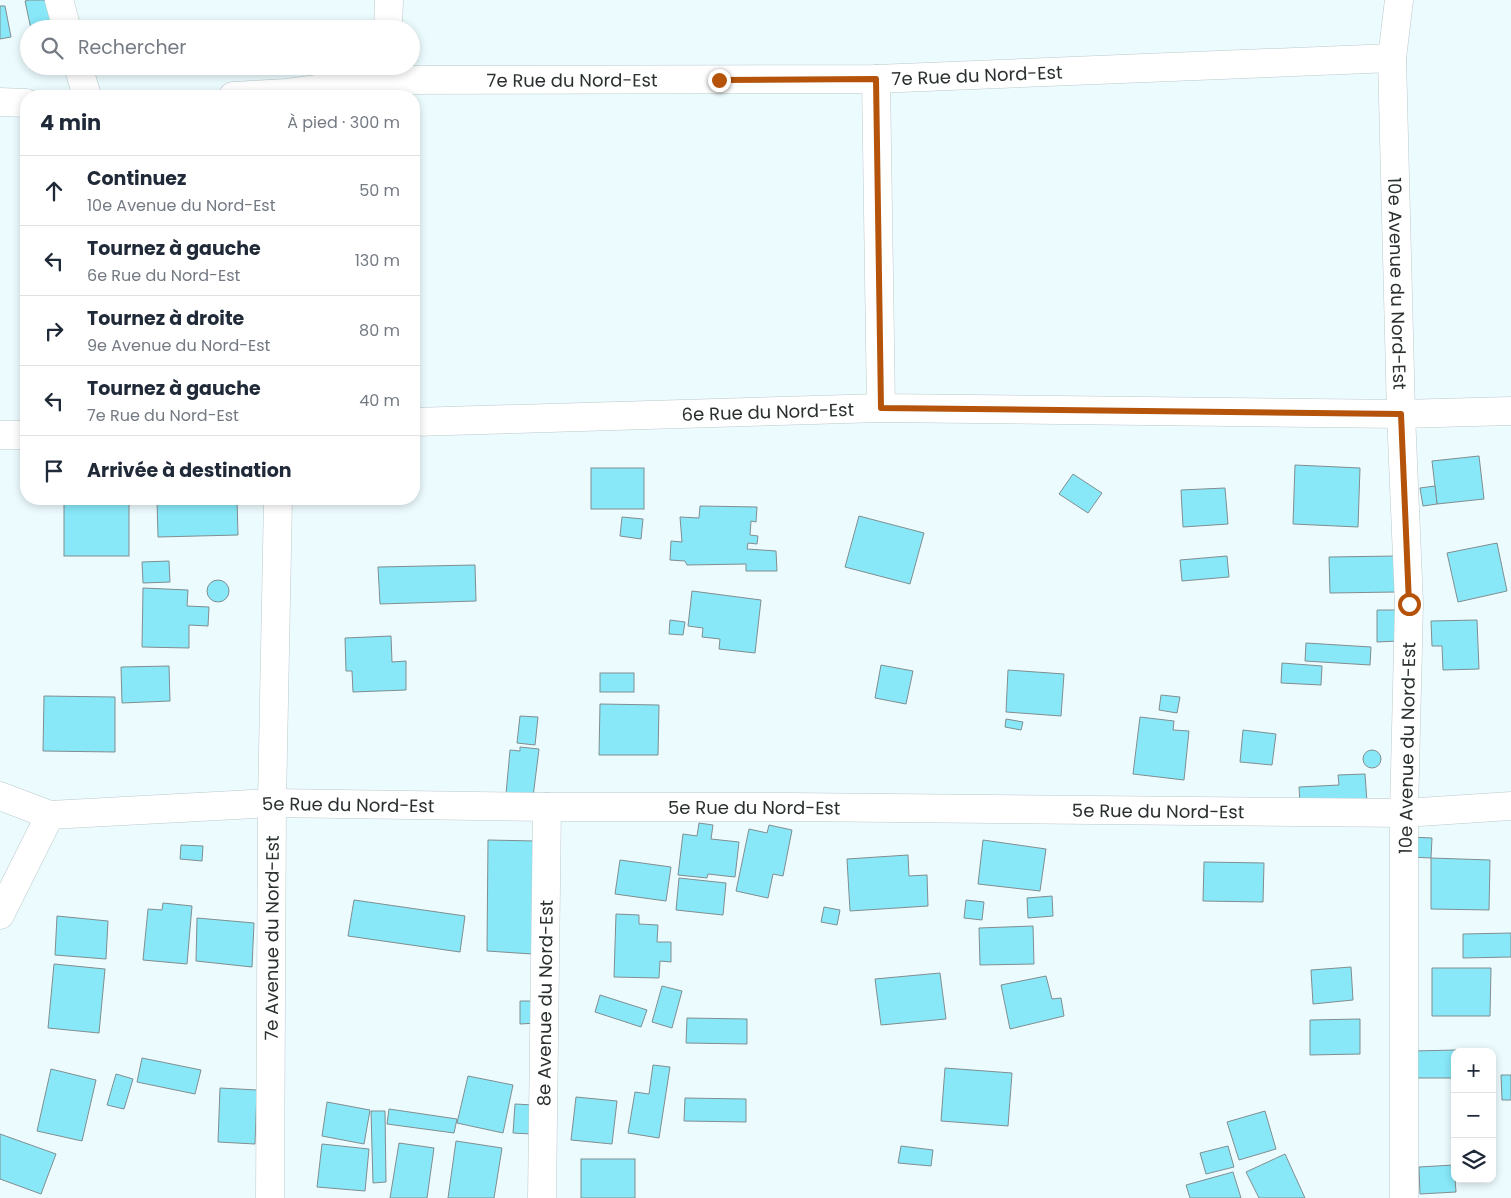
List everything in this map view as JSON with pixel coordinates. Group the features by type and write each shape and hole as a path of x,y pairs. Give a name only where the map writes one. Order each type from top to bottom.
{"street":[{"path":"58,0 64,20"},
{"path":"388,20 389,0"},
{"name":"10e Avenue du Nord-Est","path":"1399,0 1392,58 1401,414 1409,604 1404,812 1404,1198"},
{"name":"7e Rue du Nord-Est","path":"420,73 876,79 1392,58"},
{"path":"81,75 85,90"},
{"name":"7e Rue du Nord-Est","path":"310,90 377,75"},
{"path":"876,79 881,408"},
{"path":"0,102 20,103"},
{"name":"6e Rue du Nord-Est","path":"420,422 881,408 1401,414 1511,411"},
{"path":"0,435 20,434"},
{"name":"7e Avenue du Nord-Est","path":"270,1198 272,803 278,505"},
{"name":"5e Rue du Nord-Est","path":"0,796 50,815 272,803 547,807 812,807 1404,812 1511,806"},
{"name":"8e Avenue du Nord-Est","path":"542,1198 547,807"},
{"path":"0,915 50,815"}],"building":[{"path":"46,0 51,20 29,20 25,1"},
{"path":"0,6 5,6 11,37 0,39"},
{"path":"1479,456 1484,499 1437,504 1432,461"},
{"path":"1295,465 1360,468 1358,527 1293,524"},
{"path":"591,468 644,468 644,509 591,509"},
{"path":"1073,474 1102,493 1088,513 1059,494"},
{"path":"1435,486 1437,504 1423,506 1420,488"},
{"path":"1225,488 1228,524 1183,527 1181,490"},
{"path":"64,505 129,505 129,556 64,556"},
{"path":"157,505 237,505 238,535 158,537"},
{"path":"700,506 757,507 756,522 751,521 750,535 758,536 757,544 748,543 747,549 776,551 777,571 746,571 746,564 687,565 685,561 670,560 671,541 682,542 680,517 699,518"},
{"path":"859,516 924,533 910,584 845,567"},
{"path":"622,517 643,519 641,539 620,536"},
{"path":"1497,543 1507,591 1458,602 1447,553"},
{"path":"1227,556 1229,577 1182,581 1180,560"},
{"path":"1395,556 1396,592 1330,593 1329,557"},
{"path":"169,561 170,582 143,583 142,562"},
{"path":"475,565 476,601 380,604 378,567"},
{"path":"214,580 222,580 229,587 229,595 222,602 214,602 207,595 207,587"},
{"path":"143,588 188,590 187,606 209,607 208,626 189,625 189,648 142,647"},
{"path":"692,591 761,600 755,653 719,649 720,639 702,637 703,628 688,626"},
{"path":"1377,610 1397,610 1398,641 1377,642"},
{"path":"670,620 685,622 683,635 669,634"},
{"path":"1477,620 1479,669 1443,670 1442,646 1432,646 1431,621"},
{"path":"391,636 392,662 406,661 406,690 353,692 352,671 346,671 345,638"},
{"path":"1306,643 1371,647 1370,665 1305,661"},
{"path":"1282,663 1322,666 1321,685 1281,683"},
{"path":"881,665 913,671 906,704 875,698"},
{"path":"169,666 170,701 122,703 121,667"},
{"path":"1008,670 1064,674 1061,716 1006,712"},
{"path":"600,673 634,673 634,692 600,692"},
{"path":"1161,695 1180,697 1177,713 1159,710"},
{"path":"44,696 115,697 115,752 43,751"},
{"path":"600,704 659,705 658,755 599,755"},
{"path":"520,716 538,717 535,745 517,743"},
{"path":"1140,717 1174,721 1173,730 1189,731 1184,780 1133,774"},
{"path":"1006,719 1023,722 1021,730 1005,727"},
{"path":"1243,730 1276,734 1272,765 1240,762"},
{"path":"520,747 539,749 533,797 506,794 510,750 520,751"},
{"path":"1372,750 1378,753 1381,759 1378,765 1372,768 1366,765 1363,759 1366,753"},
{"path":"1365,774 1367,802 1300,804 1299,787 1339,785 1338,775"},
{"path":"699,823 713,825 711,839 739,842 735,877 708,874 707,878 678,875 683,834 697,836"},
{"path":"769,825 792,830 783,876 773,874 768,898 736,891 749,829 767,833"},
{"path":"1411,837 1432,838 1431,858 1411,857"},
{"path":"488,840 536,841 532,954 487,951"},
{"path":"983,840 1046,849 1040,891 978,884"},
{"path":"181,845 203,846 202,861 180,859"},
{"path":"908,855 909,876 927,875 928,906 850,911 847,859"},
{"path":"1431,858 1490,860 1489,910 1431,909"},
{"path":"620,860 671,867 666,901 615,894"},
{"path":"1204,862 1264,863 1263,902 1203,901"},
{"path":"679,878 726,883 723,915 676,910"},
{"path":"1052,896 1053,916 1028,918 1027,898"},
{"path":"354,900 465,916 460,952 348,936"},
{"path":"966,900 984,902 982,920 964,918"},
{"path":"163,903 192,906 187,964 143,960 148,909 162,910"},
{"path":"824,907 840,910 837,925 821,922"},
{"path":"616,914 639,915 639,924 658,925 657,942 671,942 671,962 660,961 659,978 614,977"},
{"path":"57,916 108,921 106,959 55,955"},
{"path":"197,918 254,923 252,967 196,961"},
{"path":"1033,926 1034,964 980,965 979,928"},
{"path":"1511,933 1511,957 1463,958 1463,934"},
{"path":"54,964 105,969 99,1033 48,1028"},
{"path":"1351,967 1353,1000 1313,1004 1311,970"},
{"path":"1432,968 1491,968 1490,1016 1432,1016"},
{"path":"940,973 946,1019 881,1025 875,979"},
{"path":"1046,976 1052,999 1061,998 1064,1016 1010,1029 1001,985"},
{"path":"662,986 682,991 672,1028 652,1022"},
{"path":"600,995 647,1010 641,1027 595,1012"},
{"path":"520,1001 537,1001 537,1023 520,1024"},
{"path":"687,1018 747,1019 747,1044 686,1043"},
{"path":"1360,1019 1360,1054 1310,1055 1310,1020"},
{"path":"1451,1050 1451,1078 1414,1078 1413,1051"},
{"path":"142,1058 201,1070 195,1094 137,1082"},
{"path":"653,1065 670,1067 659,1138 628,1133 635,1092 649,1094"},
{"path":"945,1068 1012,1073 1008,1126 941,1121"},
{"path":"51,1069 96,1080 82,1141 37,1131"},
{"path":"116,1074 133,1079 124,1109 107,1105"},
{"path":"1501,1075 1511,1075 1511,1100 1502,1100"},
{"path":"468,1076 513,1085 503,1133 457,1123"},
{"path":"220,1088 257,1090 255,1144 218,1142"},
{"path":"576,1097 617,1101 612,1144 571,1140"},
{"path":"685,1098 746,1099 746,1122 684,1121"},
{"path":"327,1102 370,1110 364,1144 322,1136"},
{"path":"515,1104 533,1105 531,1134 513,1133"},
{"path":"389,1109 457,1119 454,1133 387,1124"},
{"path":"371,1111 385,1111 386,1182 373,1183"},
{"path":"1265,1111 1276,1149 1239,1160 1227,1122"},
{"path":"0,1134 56,1154 41,1194 0,1179"},
{"path":"456,1141 502,1148 494,1198 448,1198"},
{"path":"399,1143 434,1148 427,1198 390,1198"},
{"path":"322,1144 369,1149 365,1191 317,1187"},
{"path":"901,1146 933,1150 931,1166 898,1163"},
{"path":"1228,1146 1234,1167 1206,1174 1200,1153"},
{"path":"1285,1154 1305,1198 1259,1198 1246,1172"},
{"path":"581,1159 635,1159 635,1198 581,1198"},
{"path":"1451,1165 1451,1183 1455,1183 1456,1192 1420,1194 1419,1167"},
{"path":"1233,1172 1241,1198 1190,1198 1186,1185"}],"route":[{"path":"719,80 876,79 881,408 1401,414 1409,604"}]}
